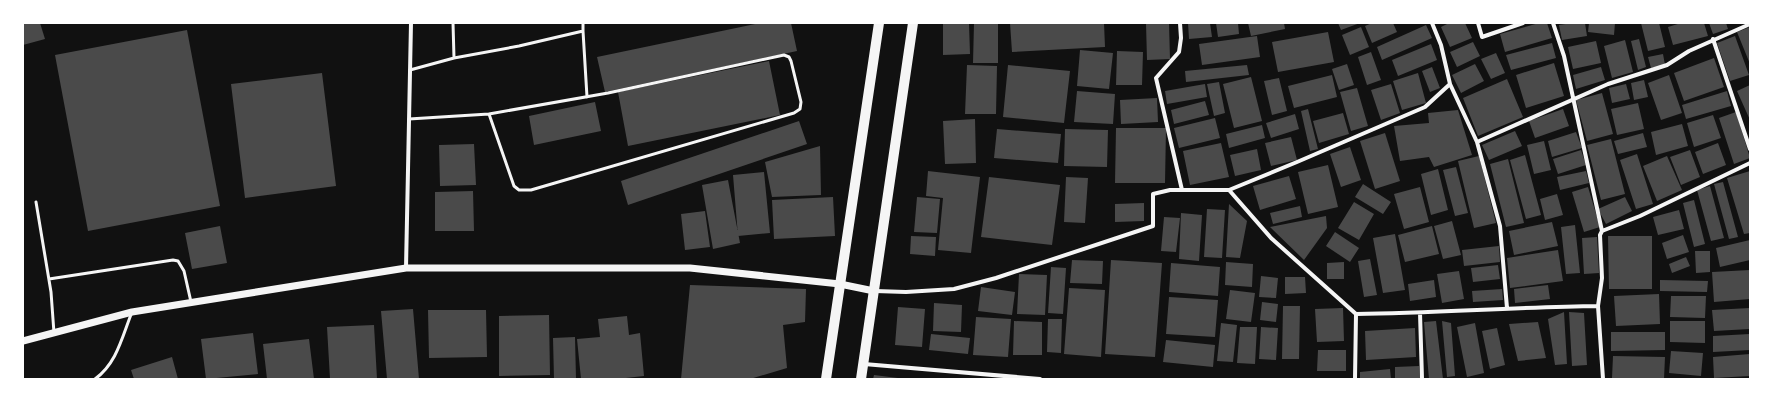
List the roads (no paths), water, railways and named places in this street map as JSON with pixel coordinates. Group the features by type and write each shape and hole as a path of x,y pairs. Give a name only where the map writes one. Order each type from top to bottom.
{"main road":[{"path":"826,379 879,23"},
{"path":"861,379 913,23"}],"street":[{"path":"406,268 411,23"},
{"path":"1180,23 1181,38 1178,52 1156,78 1182,190"},
{"path":"1432,23 1441,45 1450,84 1477,142 1500,226 1507,308"},
{"path":"1478,23 1482,37 1523,23"},
{"path":"1553,23 1564,56 1572,99 1602,231 1600,235 1602,278 1598,306 1602,379"},
{"path":"1477,142 1608,84 1667,65 1679,56 1713,39 1750,24"},
{"path":"1713,39 1750,149"},
{"path":"23,341 132,312 406,268 690,268 840,284 874,290 906,292 954,288 996,278 1153,226 1153,194 1170,190 1229,190 1425,107 1450,84"},
{"path":"1602,231 1640,216 1750,163"},
{"path":"1229,190 1271,238 1356,314 1598,306"},
{"path":"1420,313 1422,379"},
{"path":"1355,379 1356,314"},
{"path":"864,364 1040,379"}],"lane":[{"path":"452,23 454,58"},
{"path":"583,23 587,97"},
{"path":"410,70 454,58 519,46 583,31"},
{"path":"409,119 489,114 587,97 784,55 789,57 791,61 801,102 800,109 794,113 531,190 520,190 514,186 489,114"},
{"path":"36,202 49,279 54,333"},
{"path":"49,279 173,260 178,261 184,271 192,302"},
{"path":"95,379 106,371 114,360 132,312"}]}
